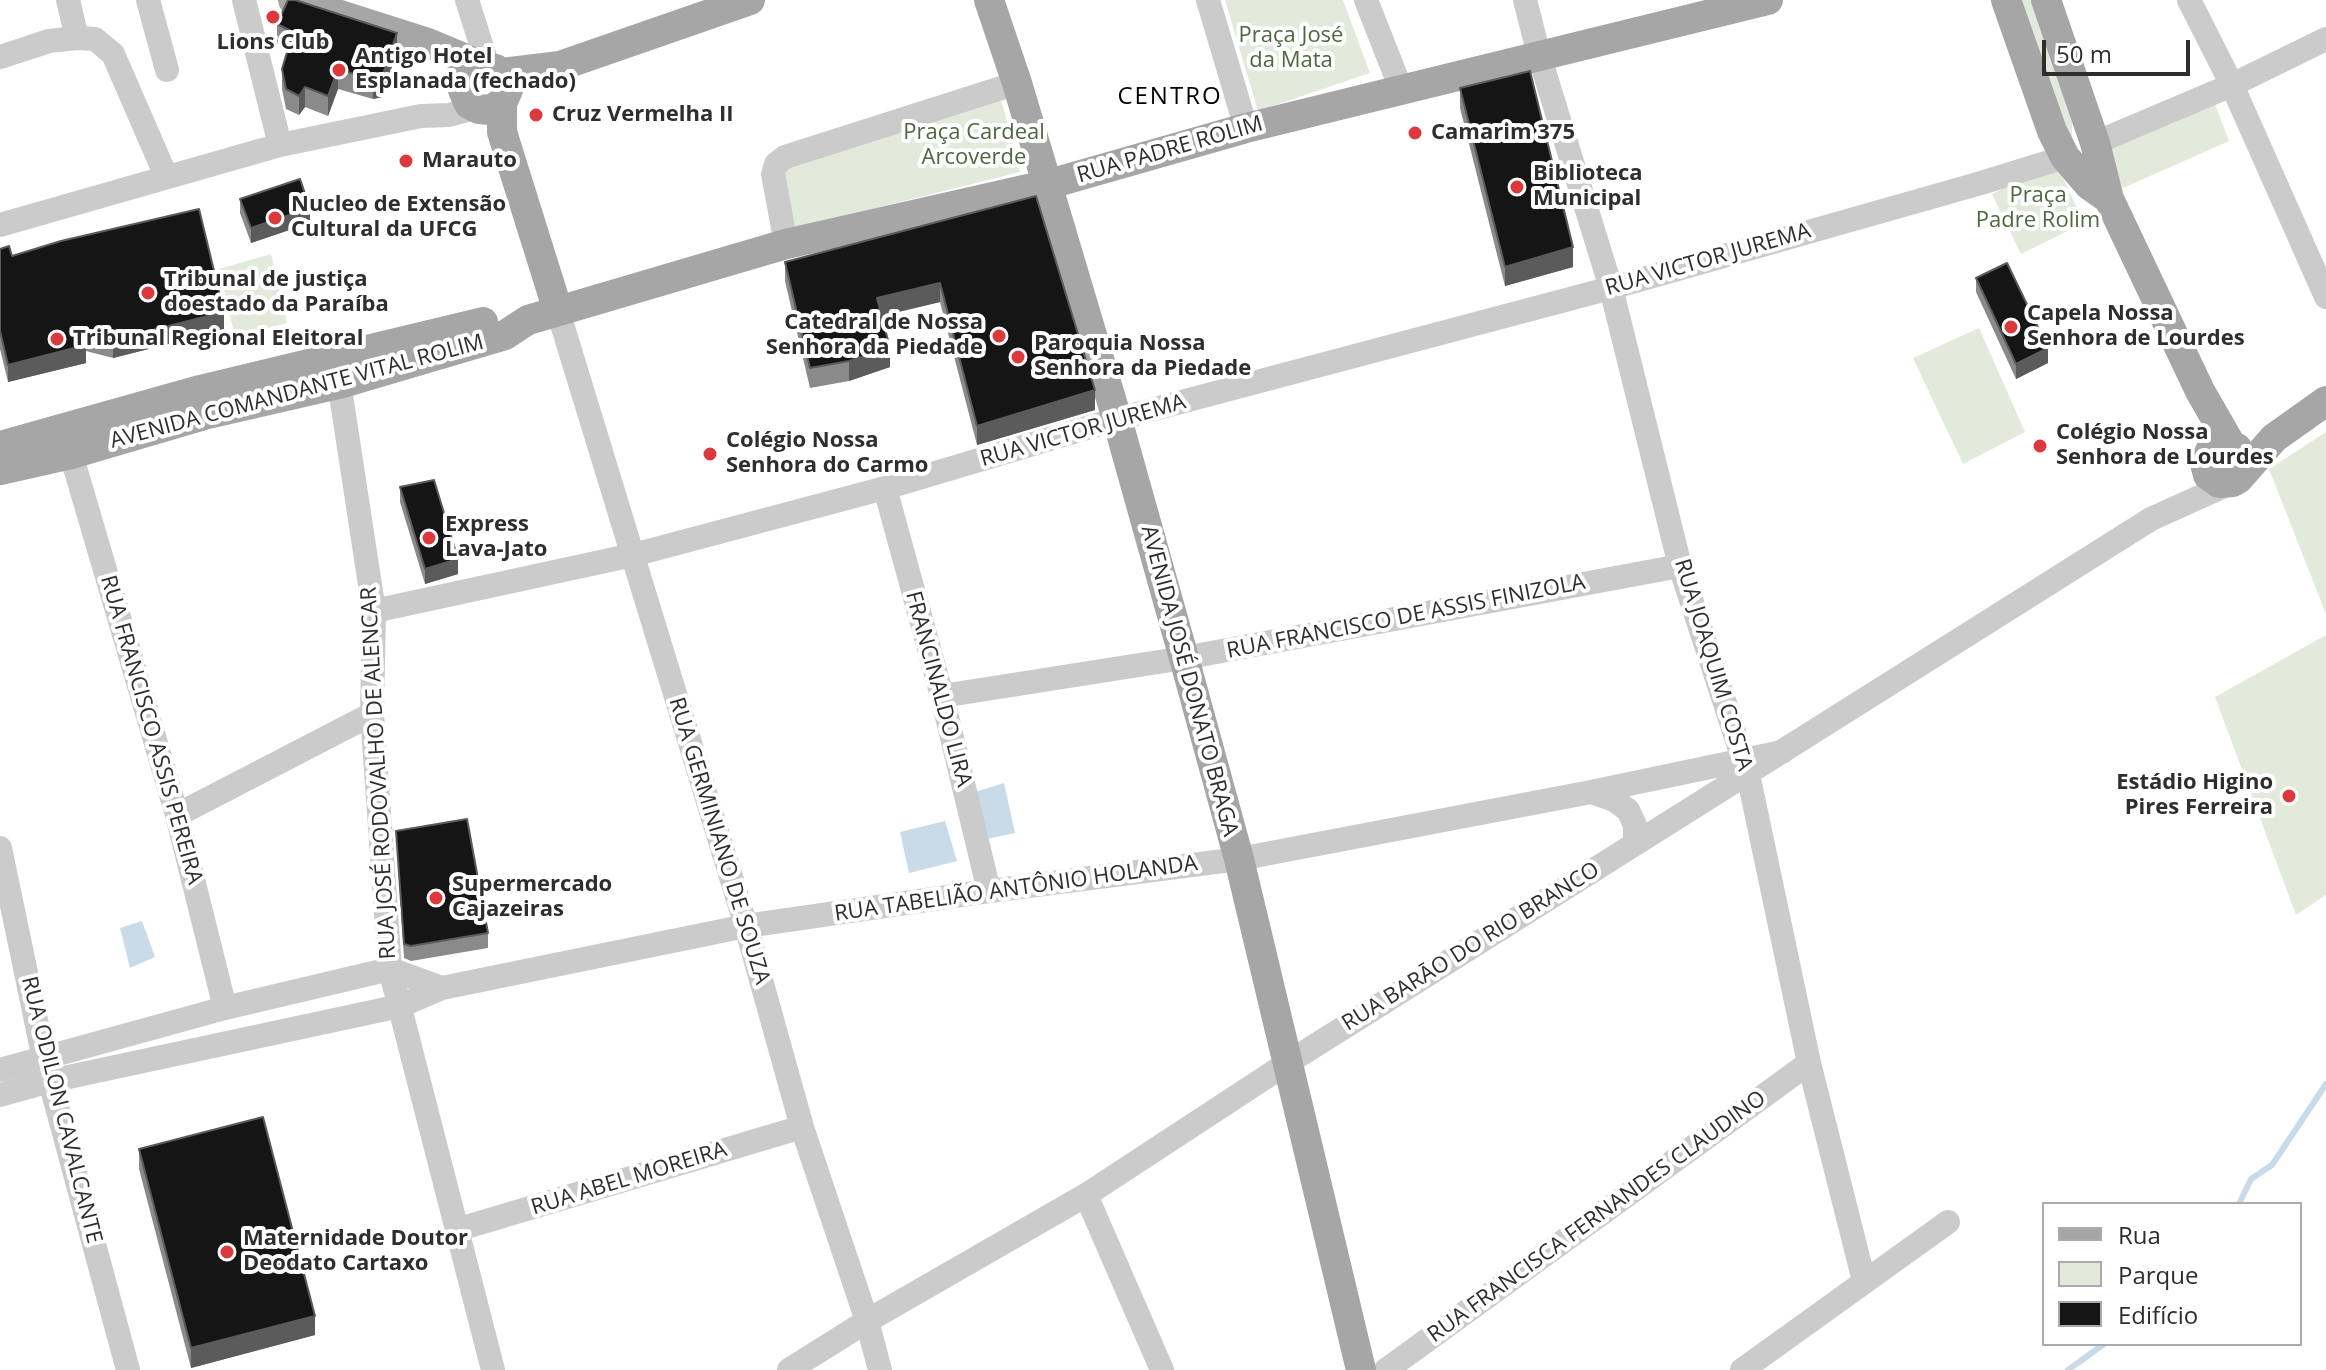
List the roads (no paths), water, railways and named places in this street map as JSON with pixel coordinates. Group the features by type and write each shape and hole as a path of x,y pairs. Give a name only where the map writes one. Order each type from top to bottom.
{"main road":[{"path":"293,0 428,43 433,61 441,73 487,94 528,88 560,66 750,0"},
{"name":"AVENIDA JOSÉ DONATO BRAGA","path":"989,0 1017,83 1117,419 1239,859 1361,1370"},
{"name":"RUA PADRE ROLIM","path":"528,320 786,244 1046,185 1246,128 1736,4 1768,0"},
{"path":"2006,0 2052,131 2065,157 2089,185 2109,199"},
{"path":"2046,0 2095,143 2109,199 2200,391 2234,446 2242,453 2245,467 2235,480"},
{"path":"487,94 558,311"},
{"name":"AVENIDA COMANDANTE VITAL ROLIM","path":"0,446 200,390 337,371 505,335 528,320"},
{"name":"AVENIDA COMANDANTE VITAL ROLIM","path":"0,470 71,454 204,415 337,371"},
{"path":"2200,391 2205,466 2208,475 2219,483 2235,480 2274,438 2326,401"},
{"path":"2205,466 2206,456 2215,446 2234,446 2274,438"}],"street":[{"path":"68,0 77,38"},
{"path":"148,0 167,70"},
{"path":"244,0 280,145"},
{"path":"0,225 280,145 421,116 487,94 467,0"},
{"path":"1208,0 1246,128"},
{"path":"1366,0 1401,89"},
{"name":"RUA JOAQUIM COSTA","path":"1525,0 1611,288 1680,566 1746,766 1809,1063 1864,1281"},
{"path":"2189,0 2232,85 2326,297"},
{"path":"0,57 49,41 95,39 113,54 166,176"},
{"path":"2095,143 2232,85 2326,39"},
{"path":"786,244 773,174 776,164 785,157 1017,83"},
{"name":"RUA VICTOR JUREMA","path":"374,611 633,555 885,488 1117,419 1611,288 2065,157"},
{"name":"RUA GERMINIANO DE SOUZA","path":"558,311 746,926 802,1127 867,1321 880,1370"},
{"name":"RUA JOSÉ RODOVALHO DE ALENCAR","path":"337,371 374,611 372,714 390,969 493,1370"},
{"name":"RUA FRANCISCO ASSIS PEREIRA","path":"71,454 177,815 225,1008"},
{"name":"RUA BARĀO DO RIO BRANCO","path":"2151,519 2177,490 2205,466"},
{"name":"RUA BARĀO DO RIO BRANCO","path":"789,1370 867,1321 1086,1195 1635,843 1746,766 1782,752 2151,519 2235,480"},
{"name":"FRANCINALDO LIRA","path":"885,488 942,696 989,891"},
{"name":"RUA FRANCISCO DE ASSIS FINIZOLA","path":"942,696 1184,658 1680,566"},
{"path":"177,815 372,714"},
{"name":"RUA TABELIÃO ANTÔNIO HOLANDA","path":"47,1070 184,1052 400,1006 442,988 746,926 1239,859 1665,775 1746,766"},
{"path":"1633,818 1665,775"},
{"path":"1591,792 1614,800 1628,810 1633,818 1635,843"},
{"name":"RUA ODILON CAVALCANTE","path":"0,848 47,1070 128,1370"},
{"path":"0,1095 47,1070 174,1022 225,1008 390,969 442,988"},
{"path":"174,1022 184,1052"},
{"name":"RUA FRANCISCA FERNANDES CLAUDINO","path":"1386,1370 1809,1063"},
{"path":"0,1070 47,1070"},
{"name":"RUA ABEL MOREIRA","path":"456,1230 802,1127"},
{"path":"1086,1195 1162,1370"},
{"path":"1742,1370 1948,1222"}],"water":[{"path":"1004,783 1015,833 982,840 972,793"},
{"path":"945,821 957,861 909,873 900,832"},
{"path":"142,921 155,957 130,968 120,928"}],"waterway":[{"path":"2240,1202 2251,1179 2272,1165 2326,1084"},
{"path":"2068,1370 2101,1346"}],"place":[{"name":"Lions Club","path":"273,17"},
{"name":"Antigo Hotel Esplanada (fechado)","path":"339,70"},
{"name":"Cruz Vermelha II","path":"536,115"},
{"name":"Camarim 375","path":"1415,133"},
{"name":"Marauto","path":"406,161"},
{"name":"Biblioteca Municipal","path":"1517,187"},
{"name":"Nucleo de Extensão Cultural da UFCG","path":"275,218"},
{"name":"Tribunal de justiça doestado da Paraíba","path":"148,293"},
{"name":"Capela Nossa Senhora de Lourdes","path":"2011,327"},
{"name":"Catedral de Nossa Senhora da Piedade","path":"999,336"},
{"name":"Tribunal Regional Eleitoral","path":"57,339"},
{"name":"Paroquia Nossa Senhora da Piedade","path":"1018,357"},
{"name":"Colégio Nossa Senhora de Lourdes","path":"2040,446"},
{"name":"Colégio Nossa Senhora do Carmo","path":"710,454"},
{"name":"Express Lava-Jato","path":"429,538"},
{"name":"Estádio Higino Pires Ferreira","path":"2289,796"},
{"name":"Supermercado Cajazeiras","path":"436,898"},
{"name":"Maternidade Doutor Deodato Cartaxo","path":"227,1252"}],"district":[{"name":"CENTRO","path":"1170,97"}],"park label":[{"name":"Praça José da Mata","path":"1291,48"},
{"name":"Praça Cardeal Arcoverde","path":"974,146"},
{"name":"Praça Padre Rolim","path":"2038,208"}]}
